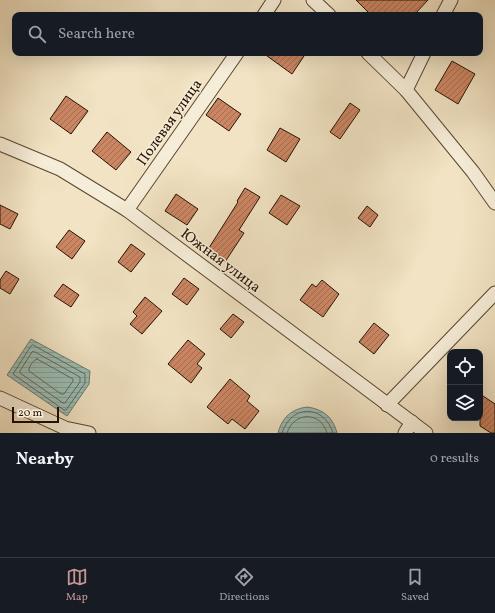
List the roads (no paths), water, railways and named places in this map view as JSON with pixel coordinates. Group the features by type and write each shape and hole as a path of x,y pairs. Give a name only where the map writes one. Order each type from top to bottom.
{"street":[{"path":"266,12 274,0"},
{"path":"313,0 326,12"},
{"path":"445,12 451,0"},
{"name":"Полевая улица","path":"127,210 235,56"},
{"path":"371,56 406,90 473,172 495,203"},
{"path":"406,90 423,56"},
{"name":"Южная улица","path":"0,144 60,169 127,210 387,405 408,427 426,433"},
{"path":"387,405 495,293"},
{"path":"0,398 66,428 89,433"}],"water":[{"path":"31,339 90,371 89,384 67,416 7,375"},
{"path":"307,407 318,410 330,418 337,433 278,433 282,422 288,415 292,412"}]}
